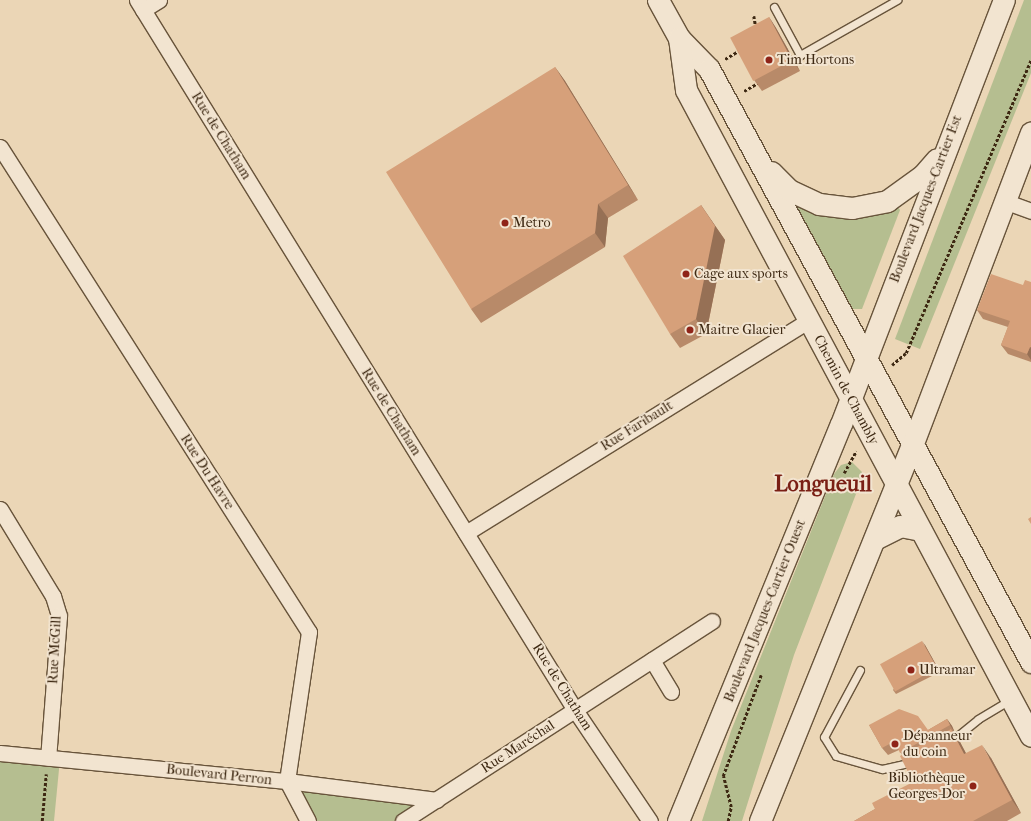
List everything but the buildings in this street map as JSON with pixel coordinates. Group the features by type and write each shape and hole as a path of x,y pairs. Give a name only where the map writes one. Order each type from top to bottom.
{"main road":[{"name":"Chemin de Chambly","path":"658,0 679,38 709,69 1031,662"},
{"name":"Boulevard Jacques-Cartier Est","path":"851,400 866,356 944,151 1004,0"},
{"name":"Chemin de Chambly","path":"679,38 686,90 808,321 1031,736"},
{"path":"760,821 913,443 1031,133"},
{"path":"759,160 791,191 819,204 852,208 887,201 924,175 944,151"},
{"name":"Boulevard Jacques-Cartier Ouest","path":"678,821 851,400"},
{"path":"875,539 900,526 920,530"}],"street":[{"path":"140,5 160,0"},
{"name":"Rue de Chatham","path":"140,5 575,710 650,821"},
{"name":"Rue Du Havre","path":"0,147 309,632 287,781"},
{"path":"1004,201 1031,211"},
{"name":"Rue Faribault","path":"466,533 808,321"},
{"name":"Rue McGill","path":"0,509 53,596 59,616 48,758"},
{"name":"Rue Maréchal","path":"403,821 712,621"},
{"path":"652,660 671,692"},
{"name":"Boulevard Perron","path":"0,753 287,781 437,800"},
{"path":"287,781 308,821"}],"lane":[{"path":"774,7 800,55 897,0"},
{"path":"860,670 824,737 836,756 882,769 907,765 920,758"},
{"path":"939,748 1011,700"}],"path":[{"path":"754,16 757,31"},
{"path":"709,69 745,46"},
{"path":"906,353 1031,60"},
{"path":"843,475 866,428"},
{"name":"Boulevard Jacques-Cartier Ouest","path":"728,821 731,807 723,776 763,671"},
{"path":"42,821 48,758"}],"green space":[{"path":"1024,0 1031,0 1031,73 920,349 895,339"},
{"path":"793,203 896,204 900,210 862,309 853,309"},
{"path":"852,462 862,472 861,481 794,655 742,821 702,821 731,731 834,474 841,465"},
{"path":"0,753 60,759 54,821 0,821"},
{"path":"287,781 437,800 403,821 308,821"}],"place":[{"name":"Tim Hortons","path":"769,60"},
{"name":"Metro","path":"505,223"},
{"name":"Cage aux sports","path":"686,274"},
{"name":"Maitre Glacier","path":"690,330"},
{"name":"Ultramar","path":"911,670"},
{"name":"Dépanneur du coin","path":"895,744"},
{"name":"Bibliothèque Georges-Dor","path":"973,786"}],"district":[{"name":"Longueuil","path":"823,485"}]}
